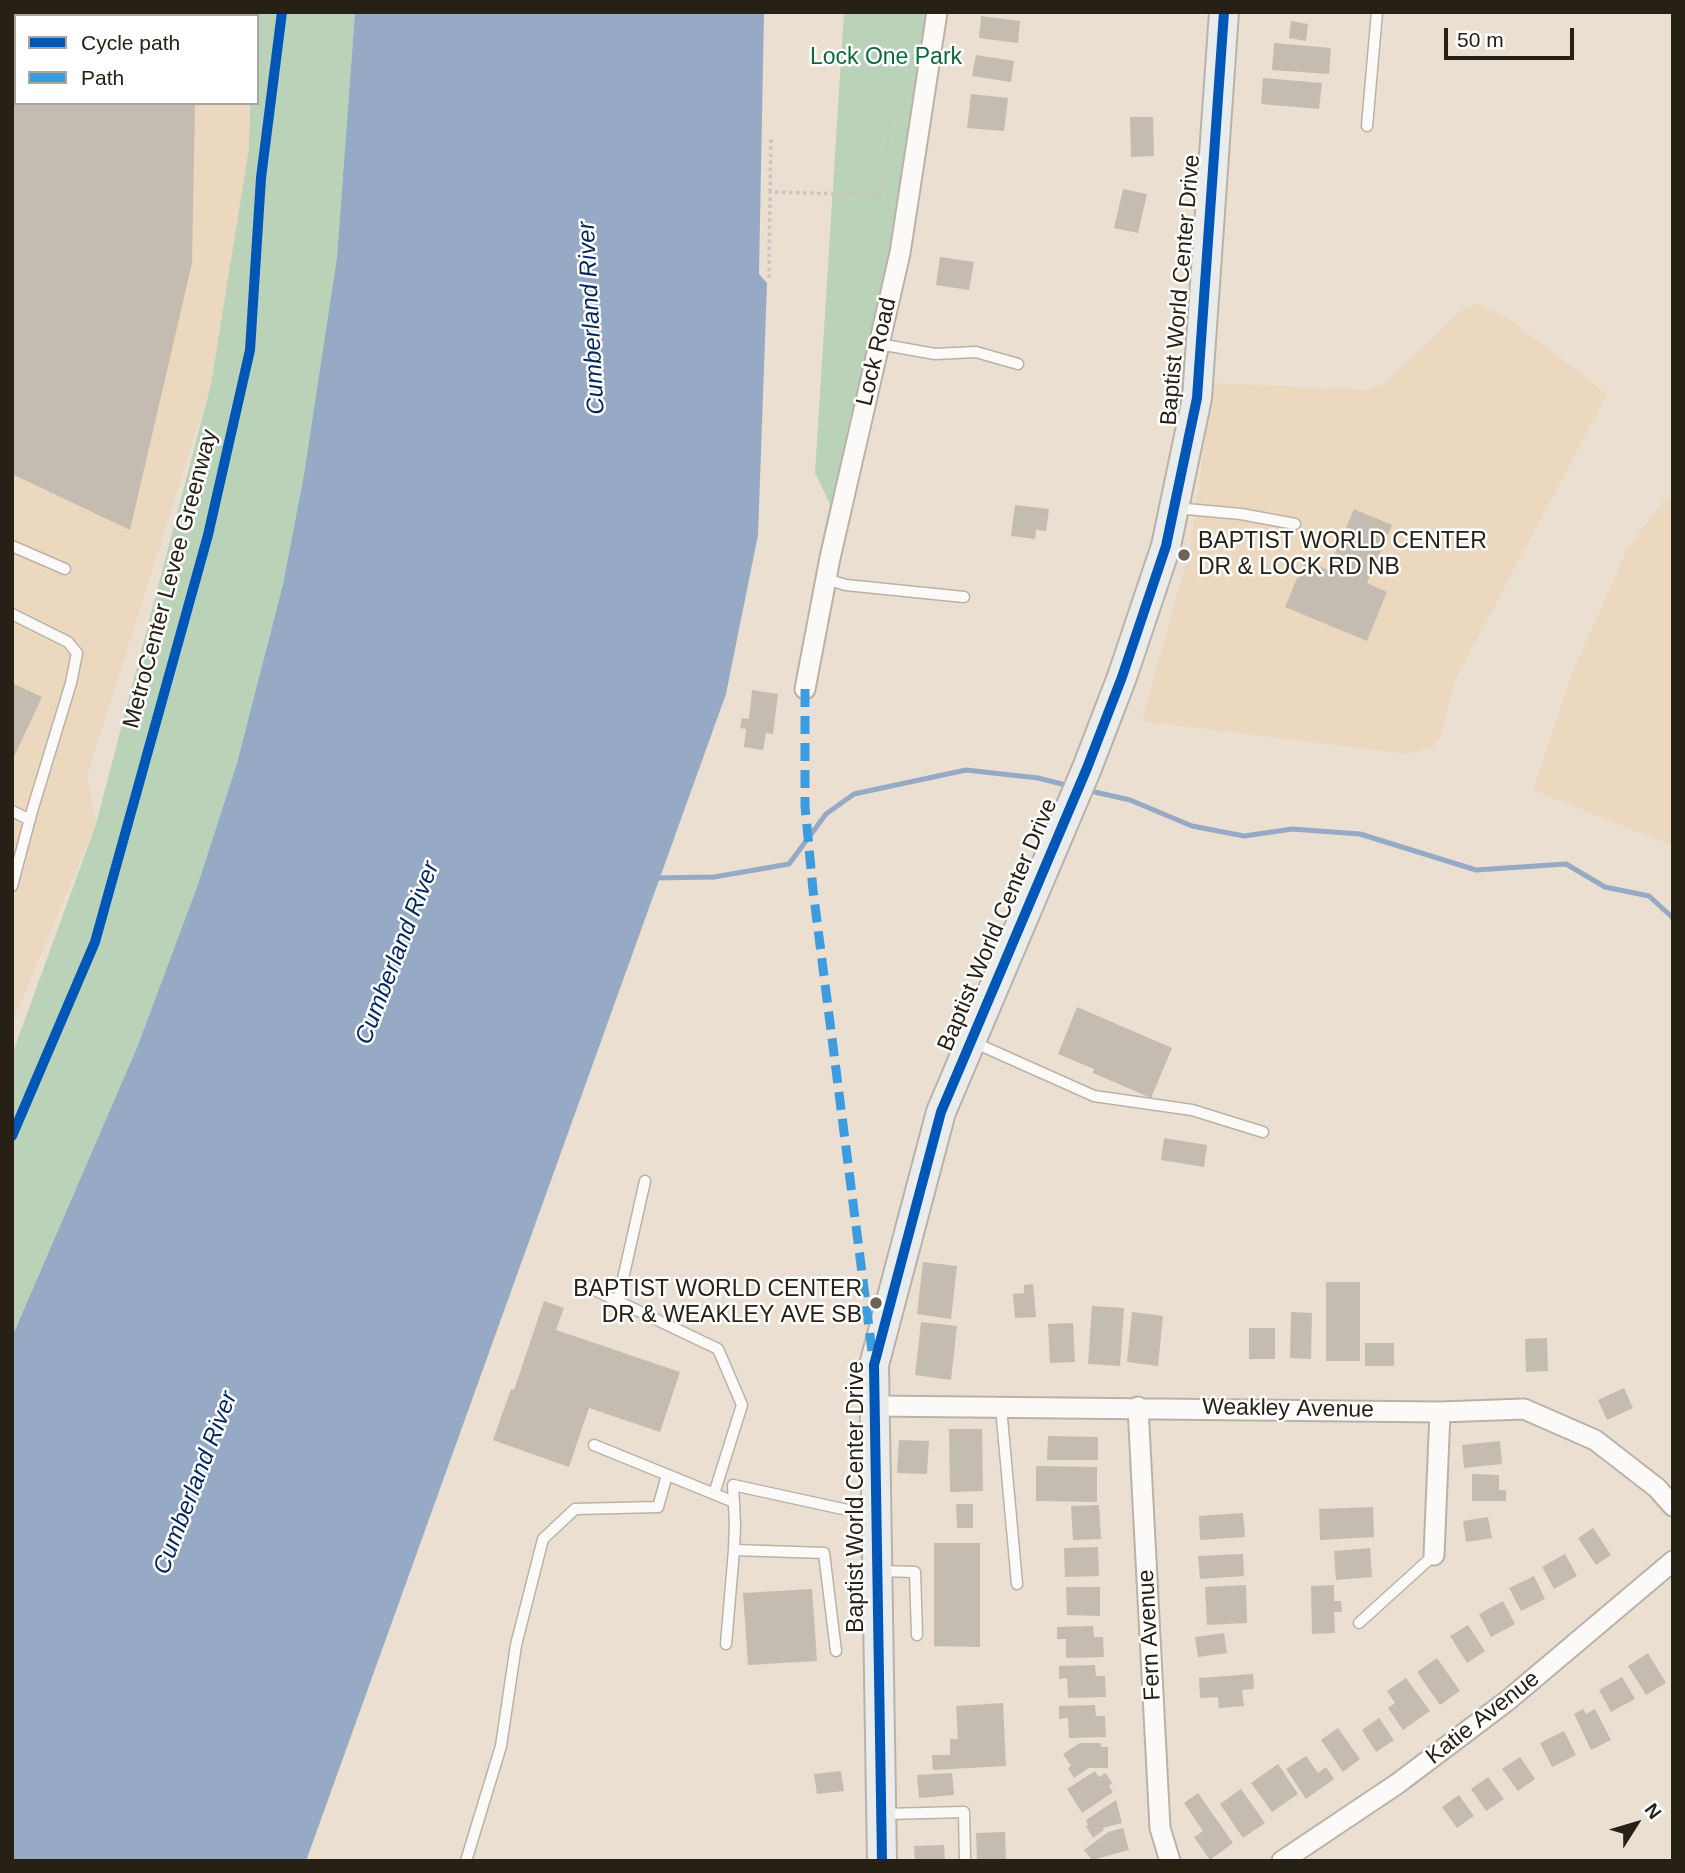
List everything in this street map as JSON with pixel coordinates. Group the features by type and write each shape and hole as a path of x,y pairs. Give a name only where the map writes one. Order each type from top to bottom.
{"street":[{"name":"Lock Road","path":"805,689 826,579 900,253 937,12"},
{"name":"Baptist World Center Drive","path":"882,1861 874,1365 941,1112 1020,929 1122,677 1166,546 1197,398 1224,12"},
{"name":"Weakley Avenue","path":"874,1405 1440,1412 1524,1409 1595,1440 1657,1488 1673,1506"},
{"name":"Fern Avenue","path":"1138,1407 1160,1828 1170,1861"},
{"path":"1434,1555 1440,1412"},
{"name":"Katie Avenue","path":"1282,1861 1397,1784 1507,1701 1673,1561"}],"lane":[{"path":"1367,127 1377,12"},
{"path":"879,344 935,354 976,352 1018,364"},
{"path":"1174,508 1241,514 1295,524"},
{"path":"12,546 65,569"},
{"path":"826,579 846,585 964,597"},
{"path":"12,614 68,642 77,653 71,683 12,886"},
{"path":"12,811 30,820"},
{"path":"973,1041 1094,1096 1192,1110 1263,1132"},
{"path":"618,1301 645,1181"},
{"path":"584,1285 718,1349 742,1405 713,1494"},
{"path":"1001,1406 1017,1584"},
{"path":"594,1445 734,1502"},
{"path":"466,1861 501,1746 516,1645 543,1539 575,1509 658,1507 667,1475"},
{"path":"726,1644 734,1550 733,1485 876,1516"},
{"path":"734,1550 824,1553 836,1651"},
{"path":"1359,1623 1434,1555"},
{"path":"877,1571 915,1572 917,1636"},
{"path":"881,1814 964,1812 965,1861"}],"path":[{"path":"770,192 880,195 891,119 920,122"},
{"path":"769,278 771,139"}],"shaded area":[{"path":"12,12 248,12 14,14 14,105 248,105 249,148 211,384 87,776 96,824 12,1023"},
{"path":"1478,303 1509,319 1607,394 1455,680 1441,736 1432,747 1408,754 1142,721 1190,549 1213,383 1364,390 1384,384 1461,311"},
{"path":"1673,495 1673,846 1533,790 1572,673 1627,550 1661,504"}],"green space":[{"path":"355,12 337,257 304,474 283,584 237,763 197,887 138,1045 12,1337 12,1055 96,824 211,384 249,148 250,105 259,105 259,14 254,14"},
{"name":"Lock One Park","path":"844,12 937,12 900,253 830,558 819,554 830,504 815,473"}],"water":[{"name":"Cumberland River","path":"355,12 764,12 759,274 767,283 758,535 726,694 306,1861 12,1861 12,1337 138,1045 197,887 237,763 283,584 304,474 337,257"}],"building":[{"path":"12,12 153,12 156,14 14,14 14,105 195,105 192,263 130,530 12,474"},
{"path":"981,16 1020,21 1018,43 979,38"},
{"path":"1291,21 1308,24 1306,41 1289,38"},
{"path":"1274,43 1331,48 1329,74 1272,70"},
{"path":"976,55 1014,61 1011,82 972,76"},
{"path":"1263,78 1322,83 1319,109 1261,104"},
{"path":"971,94 1008,98 1004,131 967,128"},
{"path":"1130,117 1153,117 1154,156 1131,157"},
{"path":"1123,189 1147,194 1138,233 1114,228"},
{"path":"940,257 974,262 969,290 936,285"},
{"path":"1015,505 1049,509 1046,531 1036,530 1035,539 1011,536"},
{"path":"1354,509 1392,525 1367,583 1387,592 1367,641 1285,607 1305,560 1328,570"},
{"path":"12,683 42,697 12,761"},
{"path":"752,690 778,694 773,734 766,733 763,750 744,747 746,729 740,728 742,718 749,719"},
{"path":"1077,1007 1172,1048 1151,1098 1093,1073 1094,1069 1058,1054"},
{"path":"1164,1138 1207,1145 1204,1167 1161,1160"},
{"path":"923,1262 957,1266 951,1319 917,1314"},
{"path":"1326,1282 1360,1282 1360,1361 1326,1361"},
{"path":"1033,1284 1036,1317 1015,1318 1013,1294 1024,1293 1024,1285"},
{"path":"544,1301 564,1308 556,1330 680,1372 660,1432 589,1408 569,1467 493,1440 511,1389 514,1390"},
{"path":"1092,1306 1124,1308 1120,1366 1088,1364"},
{"path":"1132,1312 1163,1316 1158,1366 1127,1362"},
{"path":"1291,1312 1312,1313 1311,1359 1290,1358"},
{"path":"921,1322 957,1326 951,1380 915,1375"},
{"path":"1073,1323 1075,1362 1050,1363 1048,1324"},
{"path":"1249,1328 1275,1328 1275,1359 1249,1359"},
{"path":"1547,1338 1548,1371 1526,1372 1525,1339"},
{"path":"1365,1343 1394,1343 1394,1366 1365,1366"},
{"path":"1624,1388 1633,1408 1607,1420 1598,1400"},
{"path":"949,1429 982,1429 983,1491 950,1492"},
{"path":"1048,1436 1098,1437 1098,1460 1047,1460"},
{"path":"899,1440 929,1441 927,1474 897,1473"},
{"path":"1500,1441 1502,1464 1464,1468 1462,1445"},
{"path":"1036,1466 1097,1467 1097,1502 1036,1501"},
{"path":"1472,1474 1499,1475 1499,1490 1506,1490 1506,1501 1472,1501"},
{"path":"956,1504 973,1504 973,1528 957,1528"},
{"path":"1099,1505 1101,1539 1073,1540 1071,1506"},
{"path":"1373,1507 1374,1537 1320,1540 1319,1509"},
{"path":"1243,1513 1245,1537 1200,1540 1199,1516"},
{"path":"1488,1517 1492,1538 1466,1542 1463,1521"},
{"path":"1593,1528 1611,1555 1596,1565 1578,1538"},
{"path":"934,1543 980,1543 980,1647 934,1646"},
{"path":"1098,1547 1099,1576 1065,1577 1064,1548"},
{"path":"1370,1548 1372,1577 1336,1580 1334,1551"},
{"path":"1243,1554 1244,1576 1200,1579 1198,1556"},
{"path":"1565,1554 1577,1576 1554,1589 1542,1567"},
{"path":"1534,1576 1545,1599 1521,1611 1509,1588"},
{"path":"1246,1585 1247,1623 1207,1625 1205,1587"},
{"path":"1334,1585 1334,1601 1341,1601 1342,1612 1334,1612 1335,1633 1312,1634 1311,1586"},
{"path":"1066,1587 1100,1587 1100,1616 1067,1615"},
{"path":"812,1589 817,1661 748,1665 743,1593"},
{"path":"1503,1601 1515,1624 1491,1637 1479,1614"},
{"path":"1468,1625 1485,1651 1467,1663 1450,1636"},
{"path":"1093,1626 1094,1637 1103,1637 1104,1657 1066,1658 1066,1639 1057,1639 1057,1627"},
{"path":"1224,1633 1227,1653 1198,1657 1195,1637"},
{"path":"1648,1653 1666,1683 1646,1695 1628,1666"},
{"path":"1437,1658 1460,1691 1440,1705 1417,1672"},
{"path":"1095,1665 1096,1676 1105,1676 1106,1697 1068,1698 1067,1678 1059,1679 1059,1666"},
{"path":"1253,1674 1254,1689 1242,1690 1244,1706 1219,1708 1218,1697 1200,1698 1199,1678"},
{"path":"1622,1677 1635,1699 1611,1712 1599,1690"},
{"path":"1406,1678 1430,1711 1403,1730 1388,1708 1395,1703 1387,1691"},
{"path":"1003,1703 1006,1766 933,1770 932,1755 950,1755 950,1739 958,1739 956,1706"},
{"path":"1095,1705 1096,1716 1105,1716 1106,1737 1069,1738 1068,1718 1059,1719 1059,1706"},
{"path":"1583,1709 1586,1714 1595,1709 1611,1740 1591,1750 1574,1714"},
{"path":"1379,1718 1394,1740 1376,1752 1362,1730"},
{"path":"1338,1728 1360,1759 1343,1772 1321,1740"},
{"path":"1564,1731 1576,1755 1552,1767 1540,1743"},
{"path":"1080,1743 1101,1743 1101,1747 1108,1747 1108,1768 1089,1768 1074,1778 1068,1768 1071,1766 1063,1754"},
{"path":"1306,1756 1318,1773 1326,1767 1334,1779 1306,1799 1286,1769"},
{"path":"1520,1757 1535,1779 1518,1791 1502,1769"},
{"path":"1278,1764 1298,1794 1272,1812 1251,1783"},
{"path":"841,1771 844,1791 817,1794 814,1774"},
{"path":"1095,1771 1099,1777 1106,1773 1112,1783 1109,1786 1113,1792 1082,1813 1067,1789"},
{"path":"952,1773 954,1795 919,1798 917,1775"},
{"path":"1488,1777 1504,1799 1486,1811 1471,1789"},
{"path":"1241,1789 1265,1823 1243,1838 1220,1804"},
{"path":"1198,1793 1233,1843 1210,1860 1194,1837 1203,1831 1184,1803"},
{"path":"1459,1795 1474,1816 1457,1828 1442,1807"},
{"path":"1116,1800 1122,1823 1103,1828 1104,1830 1093,1838 1086,1826 1086,1820"},
{"path":"1123,1828 1129,1850 1092,1860 1084,1850 1108,1832"},
{"path":"1005,1832 1006,1861 977,1861 976,1833"},
{"path":"944,1845 945,1861 915,1861 914,1846"}],"waterway":[{"path":"654,878 714,877 789,864 826,814 854,794 966,770 1038,778 1070,786"},
{"path":"1086,790 1130,800 1192,826 1244,836 1292,829 1360,834 1476,870 1566,864 1605,887 1649,896 1673,918"}],"marked path":[{"path":"805,689 805,806 813,890 872,1351"}],"cycle path":[{"name":"MetroCenter Levee Greenway","path":"12,1136 95,942 208,535 250,350 261,178 282,12"},
{"path":"882,1861 874,1365 941,1112 1087,768 1122,677 1166,546 1197,398 1224,12"}],"place":[{"name":"BAPTIST WORLD CENTER DR & LOCK RD NB","path":"1184,555"},
{"name":"BAPTIST WORLD CENTER DR & WEAKLEY AVE SB","path":"876,1303"}]}
